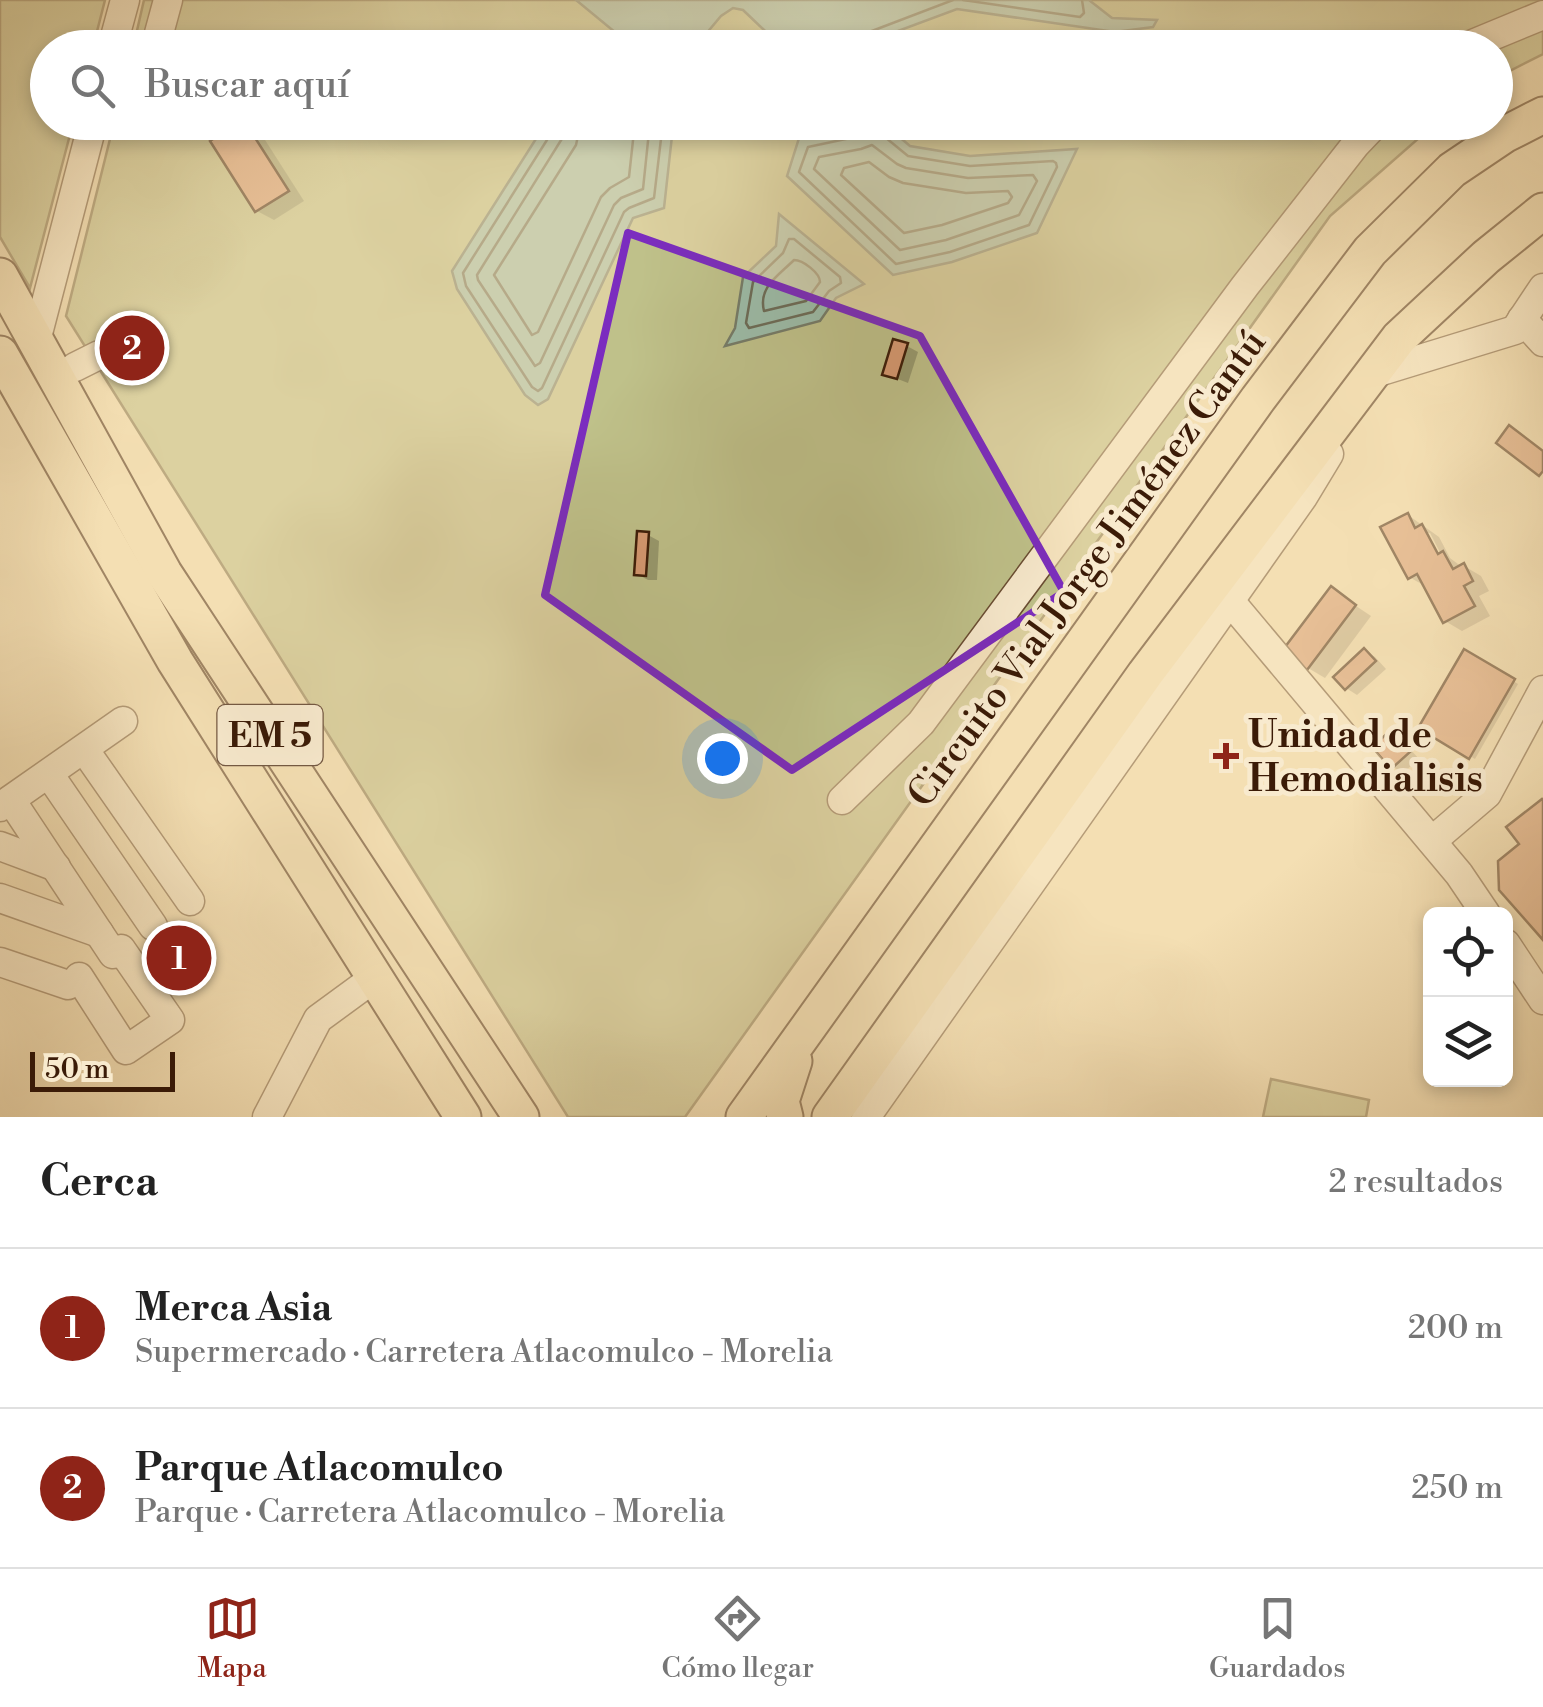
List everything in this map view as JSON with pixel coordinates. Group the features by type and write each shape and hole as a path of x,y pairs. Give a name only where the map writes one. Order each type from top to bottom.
{"main road":[{"name":"Circuito Vial Jorge Jiménez Cantú","path":"1513,130 1543,115"},
{"name":"Circuito Vial Jorge Jiménez Cantú","path":"744,1117 1258,399 1370,251 1452,170 1497,140"},
{"path":"830,1117 1146,674 1400,338 1486,257 1543,212"},
{"name":"EM 5","path":"0,276 164,574 522,1117"},
{"name":"EM 5","path":"4,368 175,662 463,1117"},
{"path":"164,574 265,764 490,1117"},
{"path":"785,1117 782,1101 803,1036"}],"street":[{"path":"116,30 124,0"},
{"path":"160,30 168,0"},
{"path":"1505,30 1543,14"},
{"path":"36,342 88,140"},
{"path":"842,800 920,723 1245,286 1360,140"},
{"path":"1378,372 1515,330 1543,288"},
{"path":"1522,318 1543,342"},
{"path":"866,1117 1303,497 1400,338"},
{"path":"1230,601 1459,874 1481,907"},
{"path":"1432,842 1487,794 1543,690"},
{"path":"0,962 73,981 126,1050 170,1020 6,803 123,720"},
{"path":"84,749 190,901"},
{"path":"49,774 153,926"},
{"path":"0,846 56,867"},
{"path":"0,898 111,945"},
{"path":"1513,955 1543,1000"},
{"path":"267,1117 318,1019 374,978"}],"highlighted area":[{"path":"628,233 920,336 1064,592 792,770 545,595"}],"green space":[{"path":"0,0 105,0 97,30 30,30 30,140 69,140 30,288 0,237"},
{"path":"144,0 1543,0 1543,54 1513,69 1513,30 137,30"},
{"path":"110,140 1417,140 1330,216 685,1117 568,1117 66,316"},
{"path":"1271,1079 1369,1100 1366,1117 1263,1117"}],"water":[{"path":"576,0 1089,0 1112,18 1157,20 1153,27 1101,30 957,9 901,30 764,30 743,10 733,8 709,30 612,30"},
{"path":"535,140 672,140 664,208 633,218 548,399 538,405 525,395 457,289 452,271"},
{"path":"798,140 903,140 910,146 970,156 1077,149 1037,233 952,262 893,275 787,176"},
{"path":"779,214 864,284 836,298 820,321 725,346 735,328 743,277 776,246"}],"building":[{"path":"256,140 289,191 255,212 210,141"},
{"path":"893,339 908,343 897,379 882,375"},
{"path":"1509,425 1543,451 1543,471 1539,476 1496,443"},
{"path":"1408,513 1415,528 1422,524 1438,554 1443,551 1453,569 1464,563 1473,581 1464,586 1475,606 1443,623 1417,574 1408,579 1380,527"},
{"path":"637,531 649,532 646,576 634,575"},
{"path":"1331,586 1356,605 1307,670 1282,651"},
{"path":"1364,648 1376,661 1345,690 1333,677"},
{"path":"1464,649 1515,679 1469,759 1418,728"},
{"path":"1391,730 1410,752 1391,769 1372,747"},
{"path":"1542,799 1543,940 1499,890 1498,861 1519,844 1506,827"}],"place":[{"name":"Parque Atlacomulco","path":"132,348"},
{"name":"Unidad de Hemodialisis","path":"1226,756"},
{"name":"Merca Asia","path":"179,958"}]}
